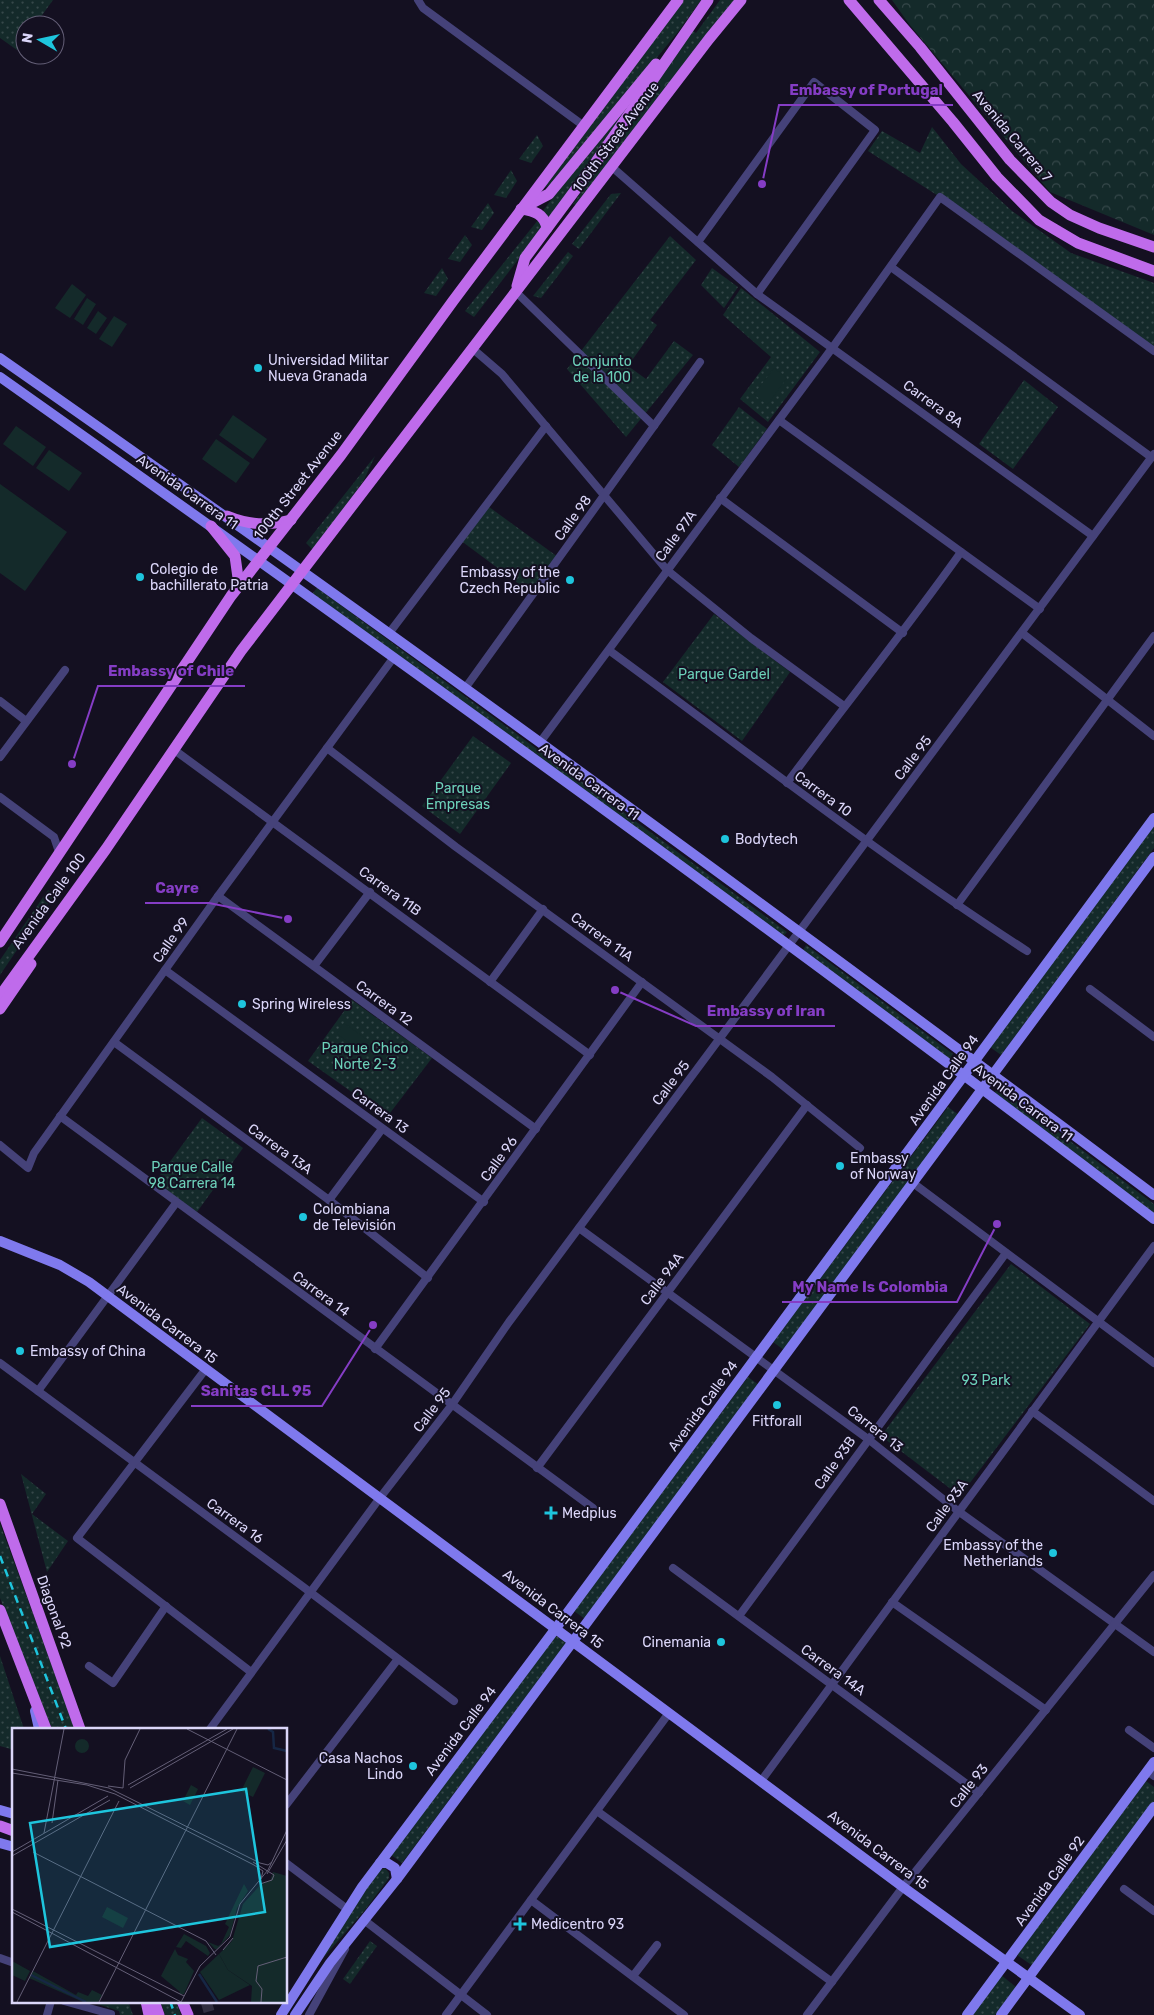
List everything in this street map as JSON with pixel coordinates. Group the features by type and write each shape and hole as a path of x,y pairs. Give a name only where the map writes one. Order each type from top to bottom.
{"main road":[{"name":"100th Street Avenue","path":"59,844 239,585 342,455 521,209 678,0"},
{"path":"563,231 564,206 708,0"},
{"name":"100th Street Avenue","path":"106,849 241,651 741,0"},
{"path":"849,0 941,107 997,177 1033,214 1051,228 1078,243 1154,271"},
{"name":"Avenida Carrera 7","path":"883,2 1010,160 1050,202 1070,215 1099,228 1154,246"},
{"name":"100th Street Avenue","path":"521,209 549,194 690,25"},
{"name":"100th Street Avenue","path":"516,292 525,258 564,206"},
{"path":"521,209 532,211 543,217 547,228"},
{"name":"Avenida Carrera 11","path":"0,358 227,516 541,741 1154,1195"},
{"name":"Avenida Carrera 11","path":"0,377 394,657 982,1088 1154,1219"},
{"path":"227,516 252,524 265,525 291,520"},
{"path":"211,526 235,556 239,585"},
{"name":"Avenida Calle 94","path":"281,2015 347,1908 1154,818"},
{"name":"Avenida Calle 100","path":"2,939 59,844"},
{"path":"0,1009 106,849"},
{"name":"Avenida Calle 100","path":"0,996 106,849"},
{"path":"295,2015 330,1963 397,1879 574,1642 1154,856"},
{"name":"Avenida Carrera 15","path":"0,1241 60,1265 108,1296 205,1370 1080,2015"},
{"name":"Diagonal 92","path":"0,1504 80,1728"},
{"path":"0,1610 46,1728"},
{"path":"64,1685 88,1728"},
{"path":"33,1697 39,1728"},
{"name":"Avenida Calle 92","path":"967,2015 1151,1773 1154,1762"},
{"path":"1001,2015 1154,1807"},
{"path":"0,1826 12,1830"},
{"path":"380,1863 387,1863 395,1868 397,1879"},
{"path":"146,2002 149,2015"},
{"path":"154,2002 159,2015"},
{"path":"182,2002 188,2015"}],"street":[{"path":"418,0 423,8 584,126"},
{"path":"698,242 814,82 875,130 757,294"},
{"name":"Carrera 8A","path":"612,167 757,294 1094,536"},
{"name":"Calle 97A","path":"541,741 610,651 667,570 833,347 940,197 1154,351"},
{"path":"891,267 1153,456"},
{"path":"516,292 654,426"},
{"path":"473,349 499,370 667,570 752,638 844,706"},
{"name":"Calle 98","path":"466,687 700,362"},
{"path":"779,420 1040,610"},
{"path":"390,632 546,426"},
{"name":"Calle 95","path":"211,1728 379,1498 452,1406 509,1322 1153,456"},
{"path":"720,498 902,634"},
{"path":"787,783 844,706 902,634 961,552"},
{"path":"1022,633 1154,736"},
{"path":"957,905 1154,636"},
{"name":"Carrera 10","path":"610,651 787,783 957,905 1028,951"},
{"name":"Calle 99","path":"0,1145 28,1168 34,1153 60,1116 218,896 394,657"},
{"path":"0,757 65,670"},
{"path":"0,701 26,721"},
{"name":"Carrera 11A","path":"327,748 445,839 543,909 807,1105 860,1148"},
{"name":"Carrera 11B","path":"173,749 274,821 590,1055"},
{"path":"0,797 59,844"},
{"path":"314,966 370,892"},
{"name":"Carrera 12","path":"218,896 536,1129"},
{"path":"490,982 543,909"},
{"name":"Carrera 13","path":"165,970 484,1202"},
{"name":"Calle 96","path":"375,1350 642,982"},
{"path":"1090,989 1154,1037"},
{"name":"Carrera 13A","path":"114,1042 329,1200 428,1278"},
{"name":"Calle 94A","path":"536,1468 807,1105"},
{"name":"Carrera 14","path":"60,1116 176,1204 593,1508"},
{"path":"329,1200 382,1129"},
{"path":"912,1183 1154,1363"},
{"path":"38,1391 176,1204"},
{"name":"Carrera 13","path":"579,1228 757,1356 868,1439 958,1511 1154,1652"},
{"name":"Calle 93A","path":"761,1781 1154,1246"},
{"name":"Calle 93B","path":"739,1616 1006,1253"},
{"name":"Carrera 16","path":"0,1363 454,1701"},
{"path":"205,1370 77,1538 252,1672"},
{"path":"1032,1411 1154,1500"},
{"name":"Carrera 14A","path":"673,1568 979,1793"},
{"name":"Calle 93","path":"807,2015 903,1886 1154,1575"},
{"path":"892,1602 1046,1710"},
{"path":"89,1666 112,1683 166,1606"},
{"path":"288,1802 398,1658"},
{"path":"446,2015 669,1713"},
{"path":"1129,1730 1154,1748"},
{"path":"597,1810 832,1982"},
{"path":"288,1864 347,1908"},
{"path":"1124,1889 1154,1911"},
{"path":"531,1900 684,2015"},
{"path":"364,1920 486,2015"},
{"path":"309,2015 352,1936"},
{"path":"633,1976 657,1944"},
{"path":"0,1958 12,1962"},
{"path":"47,2015 51,2002"},
{"path":"68,2002 111,2014"}],"green space":[{"path":"0,0 53,0 42,15 15,15 15,49 0,38"},
{"path":"684,0 701,0 678,32 553,183 542,189"},
{"path":"720,0 736,0 576,205 573,204 692,30 696,33"},
{"path":"892,0 1154,0 1154,235 1050,192 909,24"},
{"path":"678,50 695,52 630,134 625,127"},
{"path":"639,92 580,182 549,218 542,212 569,176"},
{"path":"932,127 961,164 1012,211 1071,253 1154,283 1154,351 940,197 868,151 882,131 920,153"},
{"path":"537,135 543,146 531,163 519,159"},
{"path":"511,170 517,181 506,198 494,195"},
{"path":"621,193 579,249 572,244 611,194"},
{"path":"488,203 494,213 482,230 471,227"},
{"path":"538,220 544,226 474,317 465,311"},
{"path":"465,235 472,245 460,262 448,259"},
{"name":"Conjunto de la 100","path":"670,236 696,260 650,320 657,325 628,366 646,379 674,341 693,355 626,437 567,369"},
{"path":"568,252 573,256 541,298 533,296"},
{"path":"442,268 448,279 436,296 424,293"},
{"path":"712,268 738,287 724,308 701,285"},
{"path":"72,284 86,295 70,318 55,308"},
{"path":"741,288 820,352 768,422 740,399 771,357 723,315"},
{"path":"87,298 96,304 83,325 74,319"},
{"path":"98,311 107,318 96,334 87,328"},
{"path":"114,316 127,324 112,347 99,339"},
{"path":"774,368 787,378 767,405 754,394"},
{"path":"1024,380 1058,407 1013,469 979,444"},
{"path":"739,407 767,429 739,467 712,445"},
{"path":"233,415 267,439 253,459 219,435"},
{"path":"16,426 46,447 33,466 3,444"},
{"path":"216,439 250,463 236,483 202,459"},
{"path":"49,450 82,473 69,491 36,468"},
{"path":"375,456 364,480 313,550 306,543"},
{"path":"0,484 67,532 25,591 0,573"},
{"path":"485,504 558,557 531,593 460,540"},
{"path":"317,588 787,932 782,938 312,594"},
{"name":"Parque Gardel","path":"714,614 790,672 742,741 663,682"},
{"name":"Parque Empresas","path":"473,736 511,763 460,834 422,806"},
{"path":"1154,826 1154,848 1001,1055 990,1047"},
{"path":"48,890 55,894 0,975 0,960"},
{"path":"806,945 953,1054 949,1060 802,952"},
{"name":"Parque Chico Norte 2-3","path":"352,1000 432,1058 387,1117 308,1061"},
{"path":"344,1023 369,1041 361,1051 337,1034"},
{"path":"998,1087 1154,1204 1154,1214 994,1094"},
{"path":"948,1107 959,1115 784,1350 773,1342"},
{"name":"Parque Calle 98 Carrera 14","path":"202,1118 243,1148 197,1212 155,1182"},
{"name":"93 Park","path":"1011,1264 1090,1324 960,1496 881,1436"},
{"path":"748,1377 759,1385 585,1619 574,1611"},
{"path":"21,1474 46,1494 32,1514 68,1541 47,1572"},
{"path":"0,1524 75,1728 52,1728 0,1598"},
{"path":"555,1635 566,1643 402,1863 391,1855"},
{"path":"0,1656 24,1728 12,1728 12,1749 0,1746"},
{"path":"1146,1781 1154,1787 1154,1802 1033,1966 1017,1955"},
{"path":"385,1868 389,1873 389,1878 365,1910 317,1965 378,1871"},
{"path":"370,1941 377,1946 350,1984 343,1979"},
{"path":"1001,1975 1016,1987 995,2015 971,2015"},
{"path":"91,2002 128,2002 133,2015 120,2015 119,2011"},
{"path":"160,2002 176,2002 181,2015 165,2015"}],"tunnel":[{"path":"206,2002 210,2015"}],"railway":[{"path":"0,1556 66,1728"},
{"path":"170,2002 175,2015"}],"place":[{"name":"Embassy of Portugal","path":"762,184"},
{"name":"Universidad Militar Nueva Granada","path":"258,368"},
{"name":"Colegio de bachillerato Patria","path":"140,577"},
{"name":"Embassy of the Czech Republic","path":"570,580"},
{"name":"Embassy of Chile","path":"72,764"},
{"name":"Bodytech","path":"725,839"},
{"name":"Cayre","path":"288,919"},
{"name":"Embassy of Iran","path":"615,990"},
{"name":"Spring Wireless","path":"242,1004"},
{"name":"Embassy of Norway","path":"840,1166"},
{"name":"Colombiana de Televisión","path":"303,1217"},
{"name":"My Name Is Colombia","path":"997,1224"},
{"name":"Sanitas CLL 95","path":"373,1325"},
{"name":"Embassy of China","path":"20,1351"},
{"name":"Fitforall","path":"777,1405"},
{"name":"Medplus","path":"551,1513"},
{"name":"Embassy of the Netherlands","path":"1053,1553"},
{"name":"Cinemania","path":"721,1642"},
{"name":"Casa Nachos Lindo","path":"413,1766"},
{"name":"Medicentro 93","path":"520,1924"}]}
